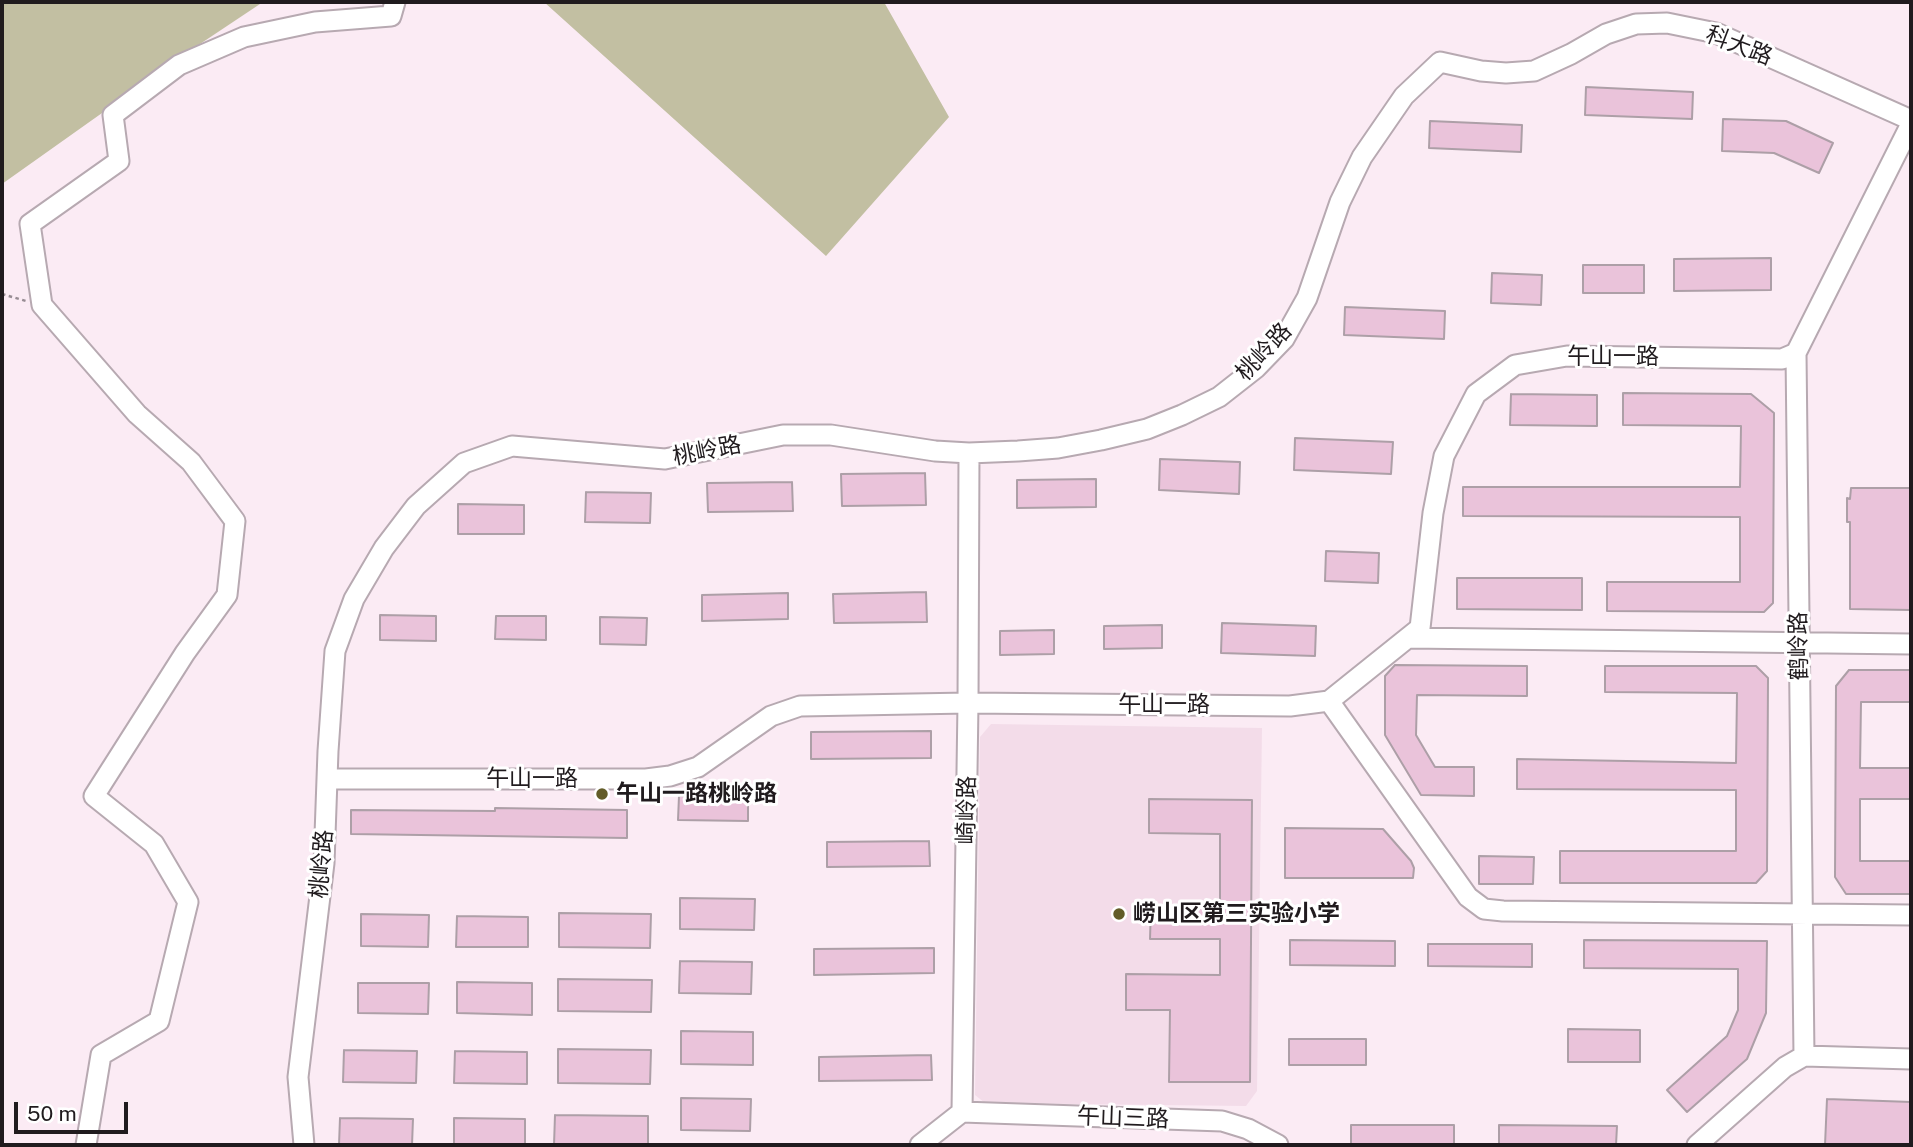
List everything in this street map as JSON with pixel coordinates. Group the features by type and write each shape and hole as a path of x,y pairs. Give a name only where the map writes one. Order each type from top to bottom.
{"street":[{"path":"86,1145 102,1055 159,1021 188,902 154,844 94,796 185,653 227,595 235,520 191,462 137,414 42,305 30,224 119,161 113,116 179,65 244,37 315,22 391,16 396,2"},
{"name":"科大路","path":"1440,62 1481,71 1534,71 1606,34 1636,24 1667,23 1716,33 1911,122"},
{"name":"桃岭路","path":"304,1145 298,1077 324,863 335,651 354,598 384,548 416,506 464,463 512,446 665,459 783,435 831,435 935,451 969,453 1058,448 1147,429 1182,415 1219,397 1256,368 1284,339 1307,298 1340,202 1362,157 1404,96 1440,62"},
{"name":"鹤岭路","path":"1804,1056 1796,353 1911,122"},
{"name":"午山一路","path":"327,779 646,779 670,776 698,766 771,716 800,706 968,703 1290,706 1329,701 1420,628 1433,513 1444,456 1476,394 1515,365 1567,356 1782,359 1796,353"},
{"name":"崎岭路","path":"962,1112 969,453"},
{"path":"1408,638 1911,644"},
{"path":"1329,701 1468,897 1484,909 1911,915"},
{"path":"1697,1145 1785,1066 1804,1056 1911,1059"},
{"path":"920,1145 962,1112"},
{"name":"午山三路","path":"962,1112 1222,1121 1248,1129 1278,1145"}],"path":[{"path":"2,294 42,305"}],"shaded area":[{"path":"2,2 263,2 2,184"},
{"path":"544,2 884,2 949,117 826,256"},
{"name":"崂山区第三实验小学","path":"991,724 1262,728 1257,1091 1246,1106 985,1103 975,1095 980,737"}],"building":[{"path":"1586,87 1693,92 1692,119 1585,115"},
{"path":"1723,119 1786,121 1833,143 1819,173 1774,153 1722,151"},
{"path":"1430,121 1522,125 1521,152 1429,148"},
{"path":"1771,258 1771,290 1674,291 1674,259"},
{"path":"1583,265 1644,265 1644,293 1583,293"},
{"path":"1492,273 1542,275 1541,305 1491,303"},
{"path":"1345,307 1445,311 1444,339 1344,335"},
{"path":"1623,393 1751,394 1774,413 1773,603 1764,612 1607,611 1607,582 1740,582 1740,517 1463,516 1463,487 1740,487 1741,426 1623,425"},
{"path":"1511,394 1597,395 1597,426 1510,425"},
{"path":"1295,438 1393,442 1391,474 1294,470"},
{"path":"1160,459 1240,462 1239,494 1159,490"},
{"path":"925,473 926,505 842,506 841,474"},
{"path":"1096,479 1096,507 1017,508 1017,480"},
{"path":"792,482 793,511 708,512 707,483"},
{"path":"1851,488 1911,488 1911,610 1850,609 1850,522 1847,522 1847,498 1850,499"},
{"path":"586,492 651,493 650,523 585,522"},
{"path":"458,504 524,505 524,534 458,534"},
{"path":"1326,551 1379,553 1378,583 1325,581"},
{"path":"1457,578 1582,578 1582,610 1457,609"},
{"path":"926,592 927,622 834,623 833,594"},
{"path":"788,593 788,619 702,621 702,595"},
{"path":"380,615 436,616 436,641 380,640"},
{"path":"496,616 546,616 546,640 495,639"},
{"path":"600,617 647,618 646,645 600,644"},
{"path":"1222,623 1316,626 1315,656 1221,653"},
{"path":"1162,625 1162,648 1104,649 1104,626"},
{"path":"1054,630 1054,654 1000,655 1000,631"},
{"path":"1395,665 1527,666 1527,696 1417,695 1416,735 1435,767 1474,767 1474,796 1421,795 1385,735 1385,676"},
{"path":"1605,666 1756,666 1768,678 1767,871 1756,883 1560,883 1560,851 1736,851 1736,790 1517,789 1517,759 1736,763 1737,693 1605,692"},
{"path":"1849,670 1911,670 1911,702 1861,702 1860,768 1911,768 1911,799 1860,799 1860,861 1911,861 1911,894 1846,894 1835,877 1836,686"},
{"path":"931,731 931,758 811,759 811,732"},
{"path":"679,796 748,796 748,821 678,820"},
{"path":"1149,799 1252,800 1250,1082 1169,1082 1170,1010 1126,1010 1126,974 1220,975 1220,939 1150,939 1151,905 1220,906 1220,834 1149,833"},
{"path":"495,808 627,810 627,838 351,834 351,810 495,811"},
{"path":"1285,828 1383,829 1411,861 1414,868 1413,878 1285,878"},
{"path":"929,841 930,866 827,867 827,842"},
{"path":"1479,856 1534,857 1533,884 1479,884"},
{"path":"680,898 755,899 754,930 680,929"},
{"path":"559,913 651,914 650,948 559,947"},
{"path":"361,914 429,915 428,947 361,946"},
{"path":"457,916 528,917 528,947 456,947"},
{"path":"1290,940 1395,941 1395,966 1290,965"},
{"path":"1584,940 1767,941 1766,1013 1747,1059 1687,1112 1667,1090 1727,1036 1738,1010 1738,969 1584,968"},
{"path":"1428,944 1532,944 1532,967 1428,966"},
{"path":"934,948 934,973 814,975 814,949"},
{"path":"680,961 752,962 751,994 679,993"},
{"path":"558,979 652,980 651,1012 558,1011"},
{"path":"457,982 532,983 532,1015 457,1013"},
{"path":"358,983 429,983 428,1014 358,1013"},
{"path":"1568,1029 1640,1030 1640,1062 1568,1062"},
{"path":"681,1031 753,1032 753,1065 681,1064"},
{"path":"1289,1039 1366,1039 1366,1065 1289,1065"},
{"path":"558,1049 651,1050 650,1084 558,1083"},
{"path":"344,1050 417,1051 416,1083 343,1082"},
{"path":"455,1051 527,1052 527,1084 454,1083"},
{"path":"931,1055 932,1080 819,1081 819,1057"},
{"path":"681,1098 751,1099 750,1131 681,1130"},
{"path":"1827,1099 1911,1102 1911,1145 1825,1145"},
{"path":"555,1115 648,1116 648,1145 554,1145"},
{"path":"340,1118 413,1119 412,1145 339,1145"},
{"path":"454,1118 525,1119 525,1145 454,1145"},
{"path":"1351,1125 1454,1125 1454,1145 1351,1145"},
{"path":"1499,1125 1617,1126 1616,1145 1499,1145"}],"place":[{"name":"午山一路桃岭路","path":"602,794"},
{"name":"崂山区第三实验小学","path":"1119,914"}]}
